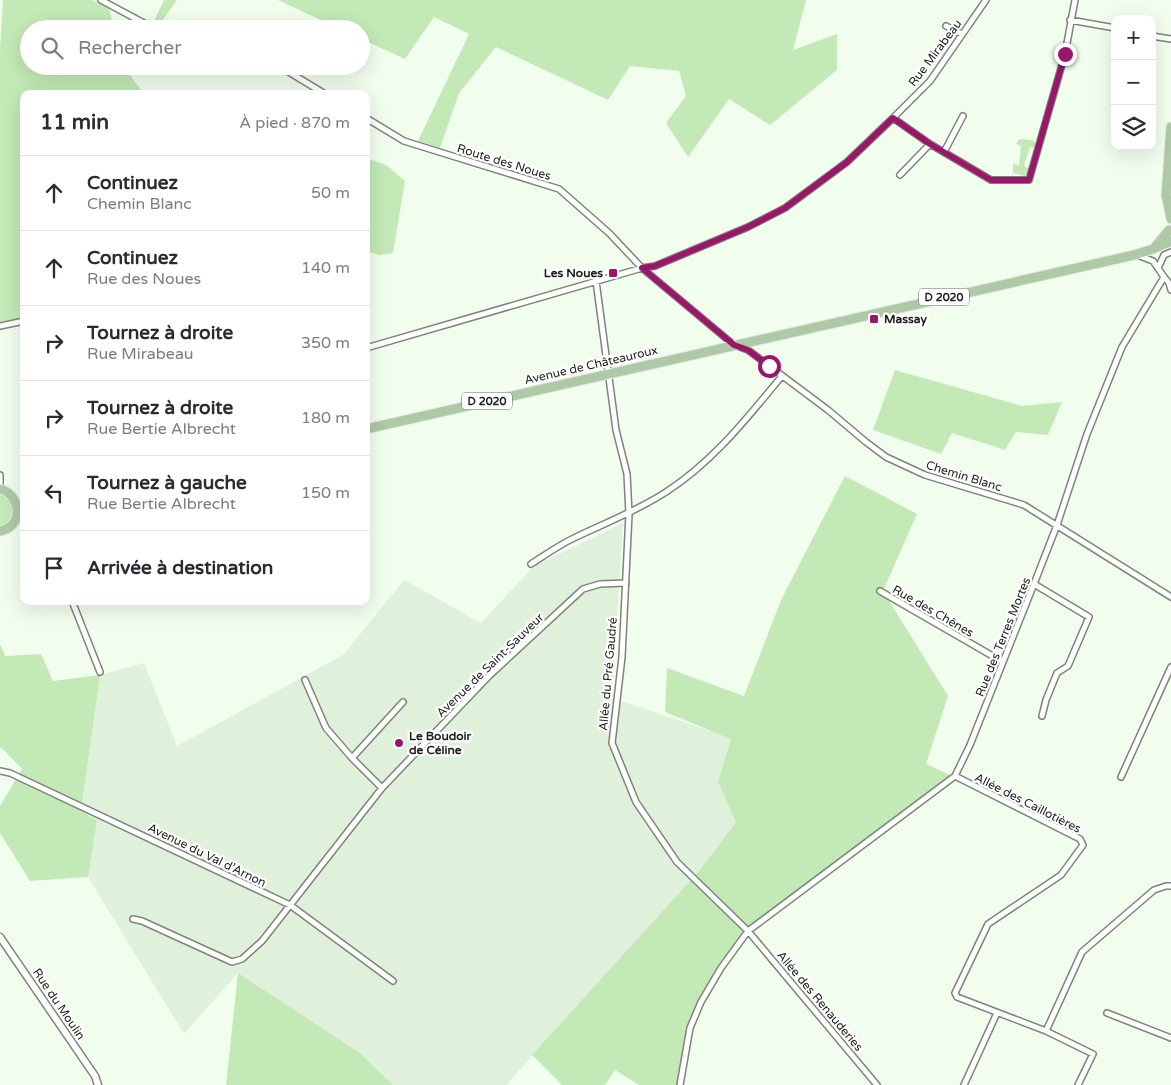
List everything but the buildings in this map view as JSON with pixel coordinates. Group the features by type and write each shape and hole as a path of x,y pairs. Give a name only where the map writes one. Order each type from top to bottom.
{"main road":[{"path":"1154,249 1170,226 1171,127"},
{"name":"D 2020","path":"734,345 1134,254 1154,249 1171,241"},
{"name":"Avenue de Châteauroux","path":"370,428 734,345"},
{"path":"0,487 14,498 20,511"},
{"path":"14,498 20,499"},
{"path":"0,540 3,531 13,525 20,514"}],"street":[{"path":"101,0 138,20"},
{"name":"Rue Mirabeau","path":"370,347 596,281 655,266 748,227 785,208 847,162 930,81 986,0"},
{"path":"893,118 930,144 991,180 1029,180 1065,54 1075,0"},
{"path":"1070,20 1111,27"},
{"path":"946,26 962,34"},
{"path":"1156,37 1171,39"},
{"path":"294,75 318,90"},
{"path":"944,152 963,116"},
{"name":"Route des Noues","path":"370,120 404,141 559,190 609,233 642,268 734,345"},
{"path":"900,175 930,144"},
{"path":"1153,261 1154,249"},
{"path":"1158,268 1164,255 1171,252"},
{"path":"1134,254 1153,261 1169,283 1171,290"},
{"name":"Rue des Terres Mortes","path":"680,1085 690,1028 701,1002 721,968 748,931 955,776 970,745 1057,525 1088,434 1122,347 1164,277"},
{"name":"Allée du Pré Gaudré","path":"596,281 616,430 627,474 629,514 622,657 612,743 636,802 677,862 748,931"},
{"path":"0,326 20,323"},
{"name":"Chemin Blanc","path":"734,345 748,350 886,457 925,475 1024,506 1171,597"},
{"path":"531,564 572,538 629,514 668,491 710,459 782,376"},
{"path":"0,475 0,487"},
{"name":"Avenue de Saint-Sauveur","path":"133,919 142,920 232,962 242,959 262,940 290,906 382,788 489,676 583,590 600,584 626,583"},
{"path":"1034,584 1089,617 1068,666 1057,673 1042,716"},
{"name":"Rue des Chênes","path":"880,592 1003,662"},
{"path":"74,605 100,672"},
{"path":"1121,777 1171,667"},
{"path":"305,680 326,728 382,788"},
{"path":"352,758 403,702"},
{"name":"Avenue du Val d’Arnon","path":"0,771 10,772 290,906 393,981"},
{"name":"Allée des Caillotières","path":"955,776 1080,839 1082,846 1061,876 988,924 981,936 955,993 957,997 998,1013"},
{"path":"1046,1031 1082,952 1154,890 1171,886"},
{"name":"Allée des Renauderies","path":"748,931 877,1085"},
{"name":"Rue du Moulin","path":"0,937 95,1076 98,1085"},
{"path":"964,1085 998,1013 1046,1031 1093,1054 1078,1085"},
{"path":"1107,1013 1171,1038"}],"shaded area":[{"path":"623,523 612,698 732,738 718,782 736,822 699,871 506,1085 393,1085 360,1053 238,973 184,1034 88,877 97,821 81,811 100,675 144,663 177,746 343,655 404,580 481,623 534,566"}],"green space":[{"path":"3,0 92,0 109,8 112,20 20,20 20,75 130,75 141,90 20,90 20,322 0,324 0,49"},
{"path":"164,0 177,0 163,20 154,20"},
{"path":"278,0 806,0 793,50 837,34 837,70 770,125 729,99 688,157 666,123 686,96 679,71 630,66 608,100 496,47 459,93 440,148 418,141 469,34 434,17 405,59 370,43 370,20 321,20"},
{"path":"1018,140 1032,140 1036,143 1036,148 1030,147 1024,166 1030,169 1025,176 1013,173 1013,164 1019,165 1021,146 1016,144"},
{"path":"370,159 386,165 405,181 393,253 379,255 370,252"},
{"path":"895,370 1022,406 1062,402 1048,435 1016,432 1005,450 952,433 941,454 873,430"},
{"path":"845,476 917,514 883,591 948,696 926,764 954,777 759,918 731,952 703,999 691,1028 680,1085 639,1085 615,1070 605,1085 562,1085 532,1055 699,871 736,822 718,782 731,739 665,712 667,668 744,696 782,598"},
{"path":"0,494 10,501 12,513 10,519 0,526"},
{"path":"0,644 5,656 41,654 53,681 100,675 81,811 97,821 88,877 30,881 0,833 0,806 22,769 2,748 0,749"},
{"path":"238,973 360,1053 393,1085 226,1085"}],"place":[{"name":"Les Noues","path":"613,273"},
{"name":"Massay","path":"874,319"},
{"name":"Le Boudoir de Céline","path":"399,743"}],"route":[{"path":"769,366 748,350 734,345 642,268 655,266 748,227 785,208 847,162 893,118 930,144 991,180 1029,180 1065,54"}]}
